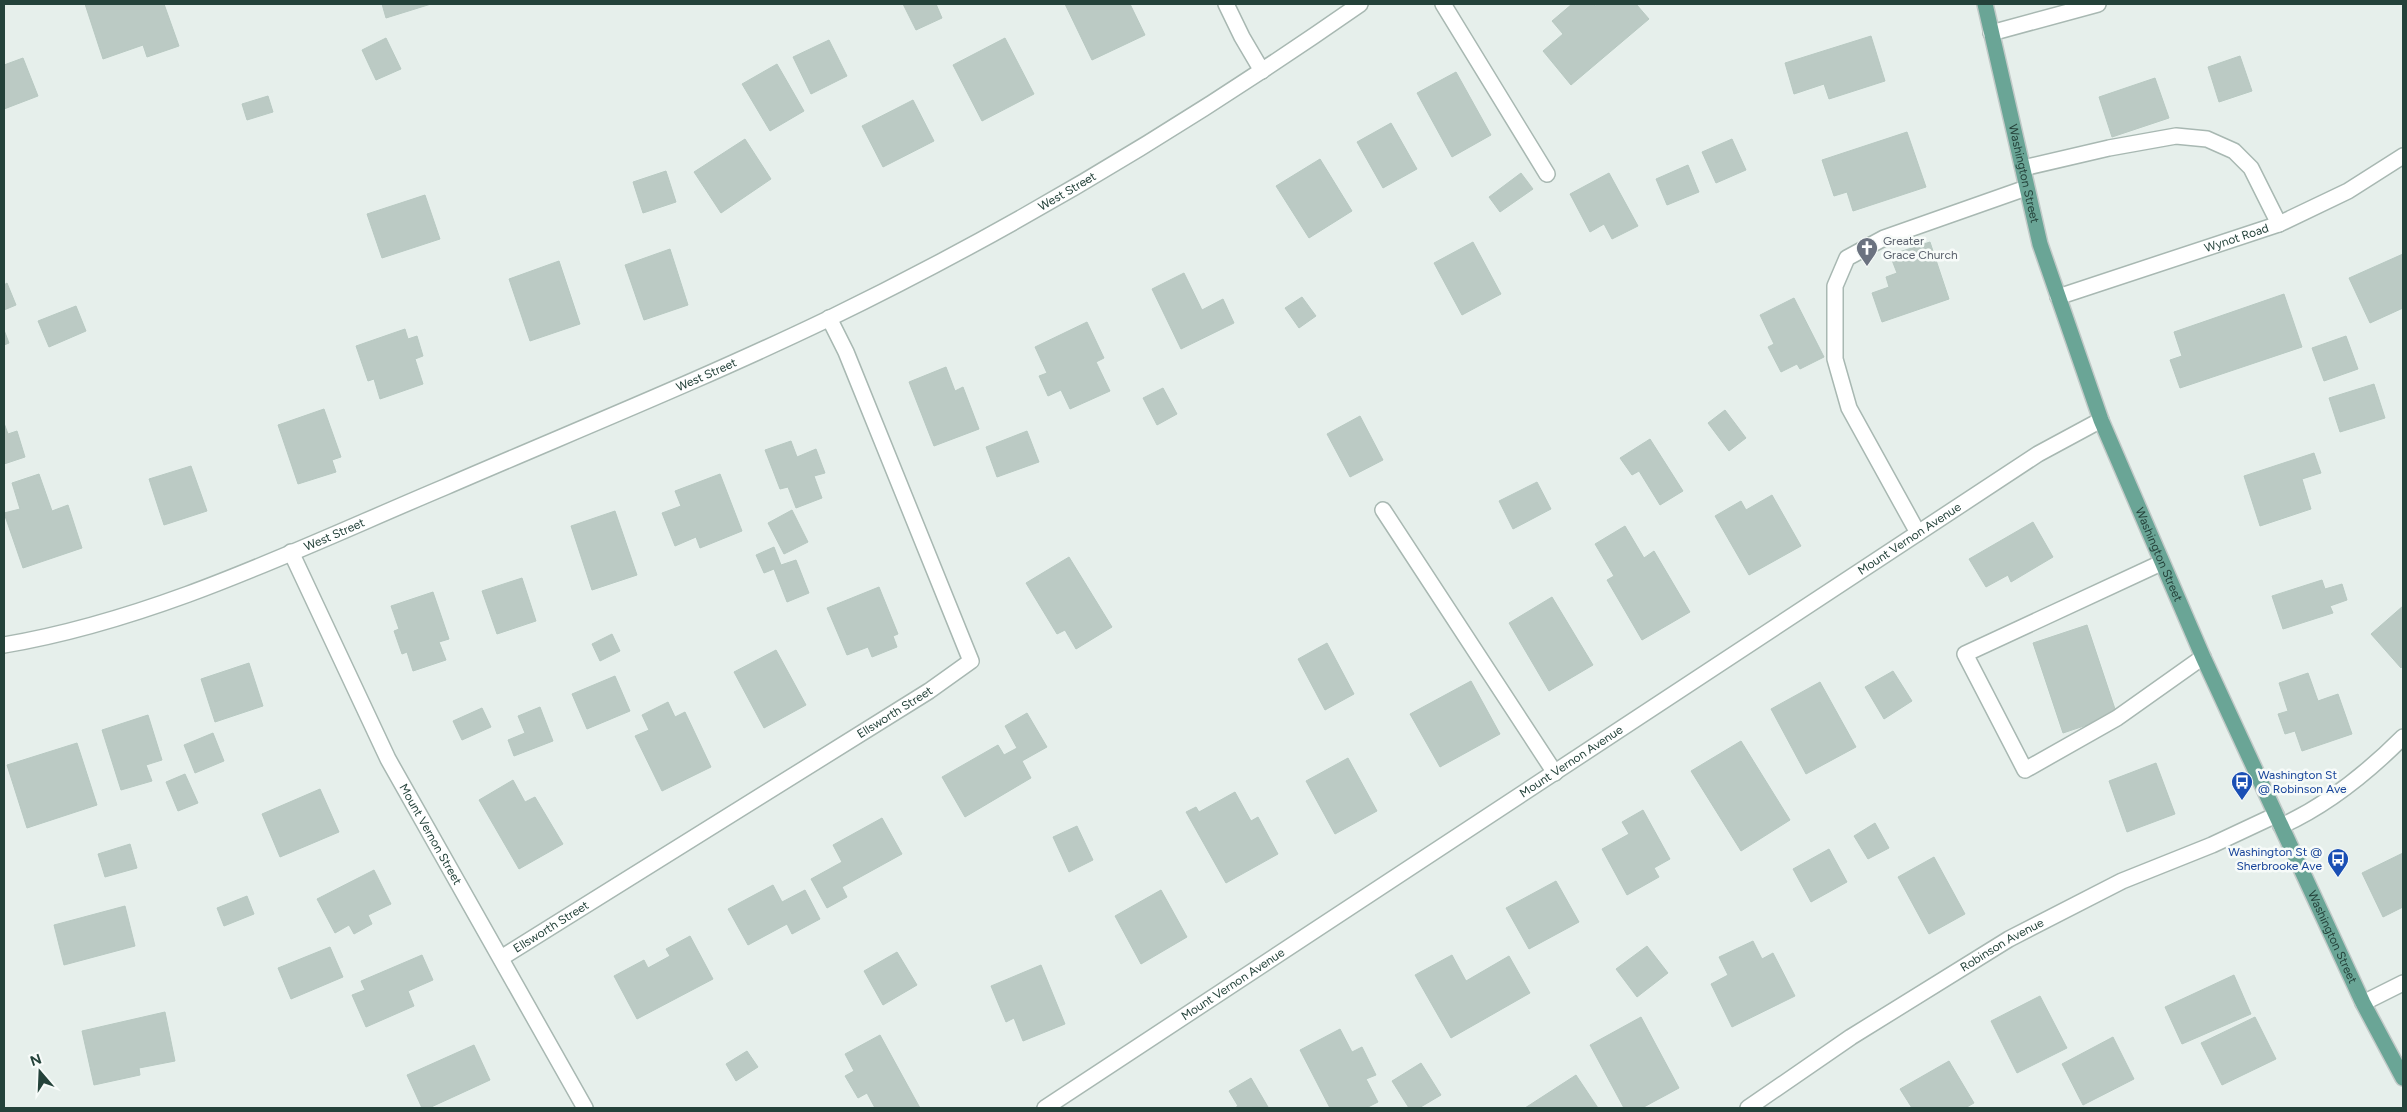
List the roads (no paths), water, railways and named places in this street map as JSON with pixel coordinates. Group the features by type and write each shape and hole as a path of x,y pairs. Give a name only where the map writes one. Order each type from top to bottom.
{"main road":[{"name":"Washington Street","path":"1984,4 2040,244 2102,420 2161,563 2203,657 2363,1002 2403,1078"}],"street":[{"path":"1226,4 1242,37 1262,71"},
{"name":"West Street","path":"4,645 65,632 124,615 201,588 291,552 697,379 830,318 1057,196 1161,135 1262,71 1360,4"},
{"path":"1443,4 1547,174"},
{"path":"1991,33 2098,4"},
{"path":"2023,168 2108,148 2176,136 2207,139 2234,151 2252,168 2279,224"},
{"name":"Wynot Road","path":"2058,297 2279,224 2348,191 2403,156"},
{"path":"1918,533 1849,408 1835,359 1835,286 1847,258 1884,238 2026,188"},
{"name":"Ellsworth Street","path":"500,958 929,691 970,661 850,361 830,318"},
{"name":"Mount Vernon Avenue","path":"1045,1108 2038,454 2102,420"},
{"path":"1383,510 1555,773"},
{"name":"Mount Vernon Street","path":"291,552 381,746 585,1108"},
{"path":"2161,563 1965,654 2026,770 2117,718 2203,657"},
{"name":"Robinson Avenue","path":"1748,1108 1851,1037 2009,939 2122,881 2219,842 2279,821 2299,818 2340,792 2382,758 2403,737"},
{"path":"2363,1002 2403,983"}],"place":[{"name":"Greater Grace Church","path":"1867,267"},
{"name":"Washington St @ Robinson Ave","path":"2242,801"},
{"name":"Washington St @ Sherbrooke Ave","path":"2338,878"}]}
